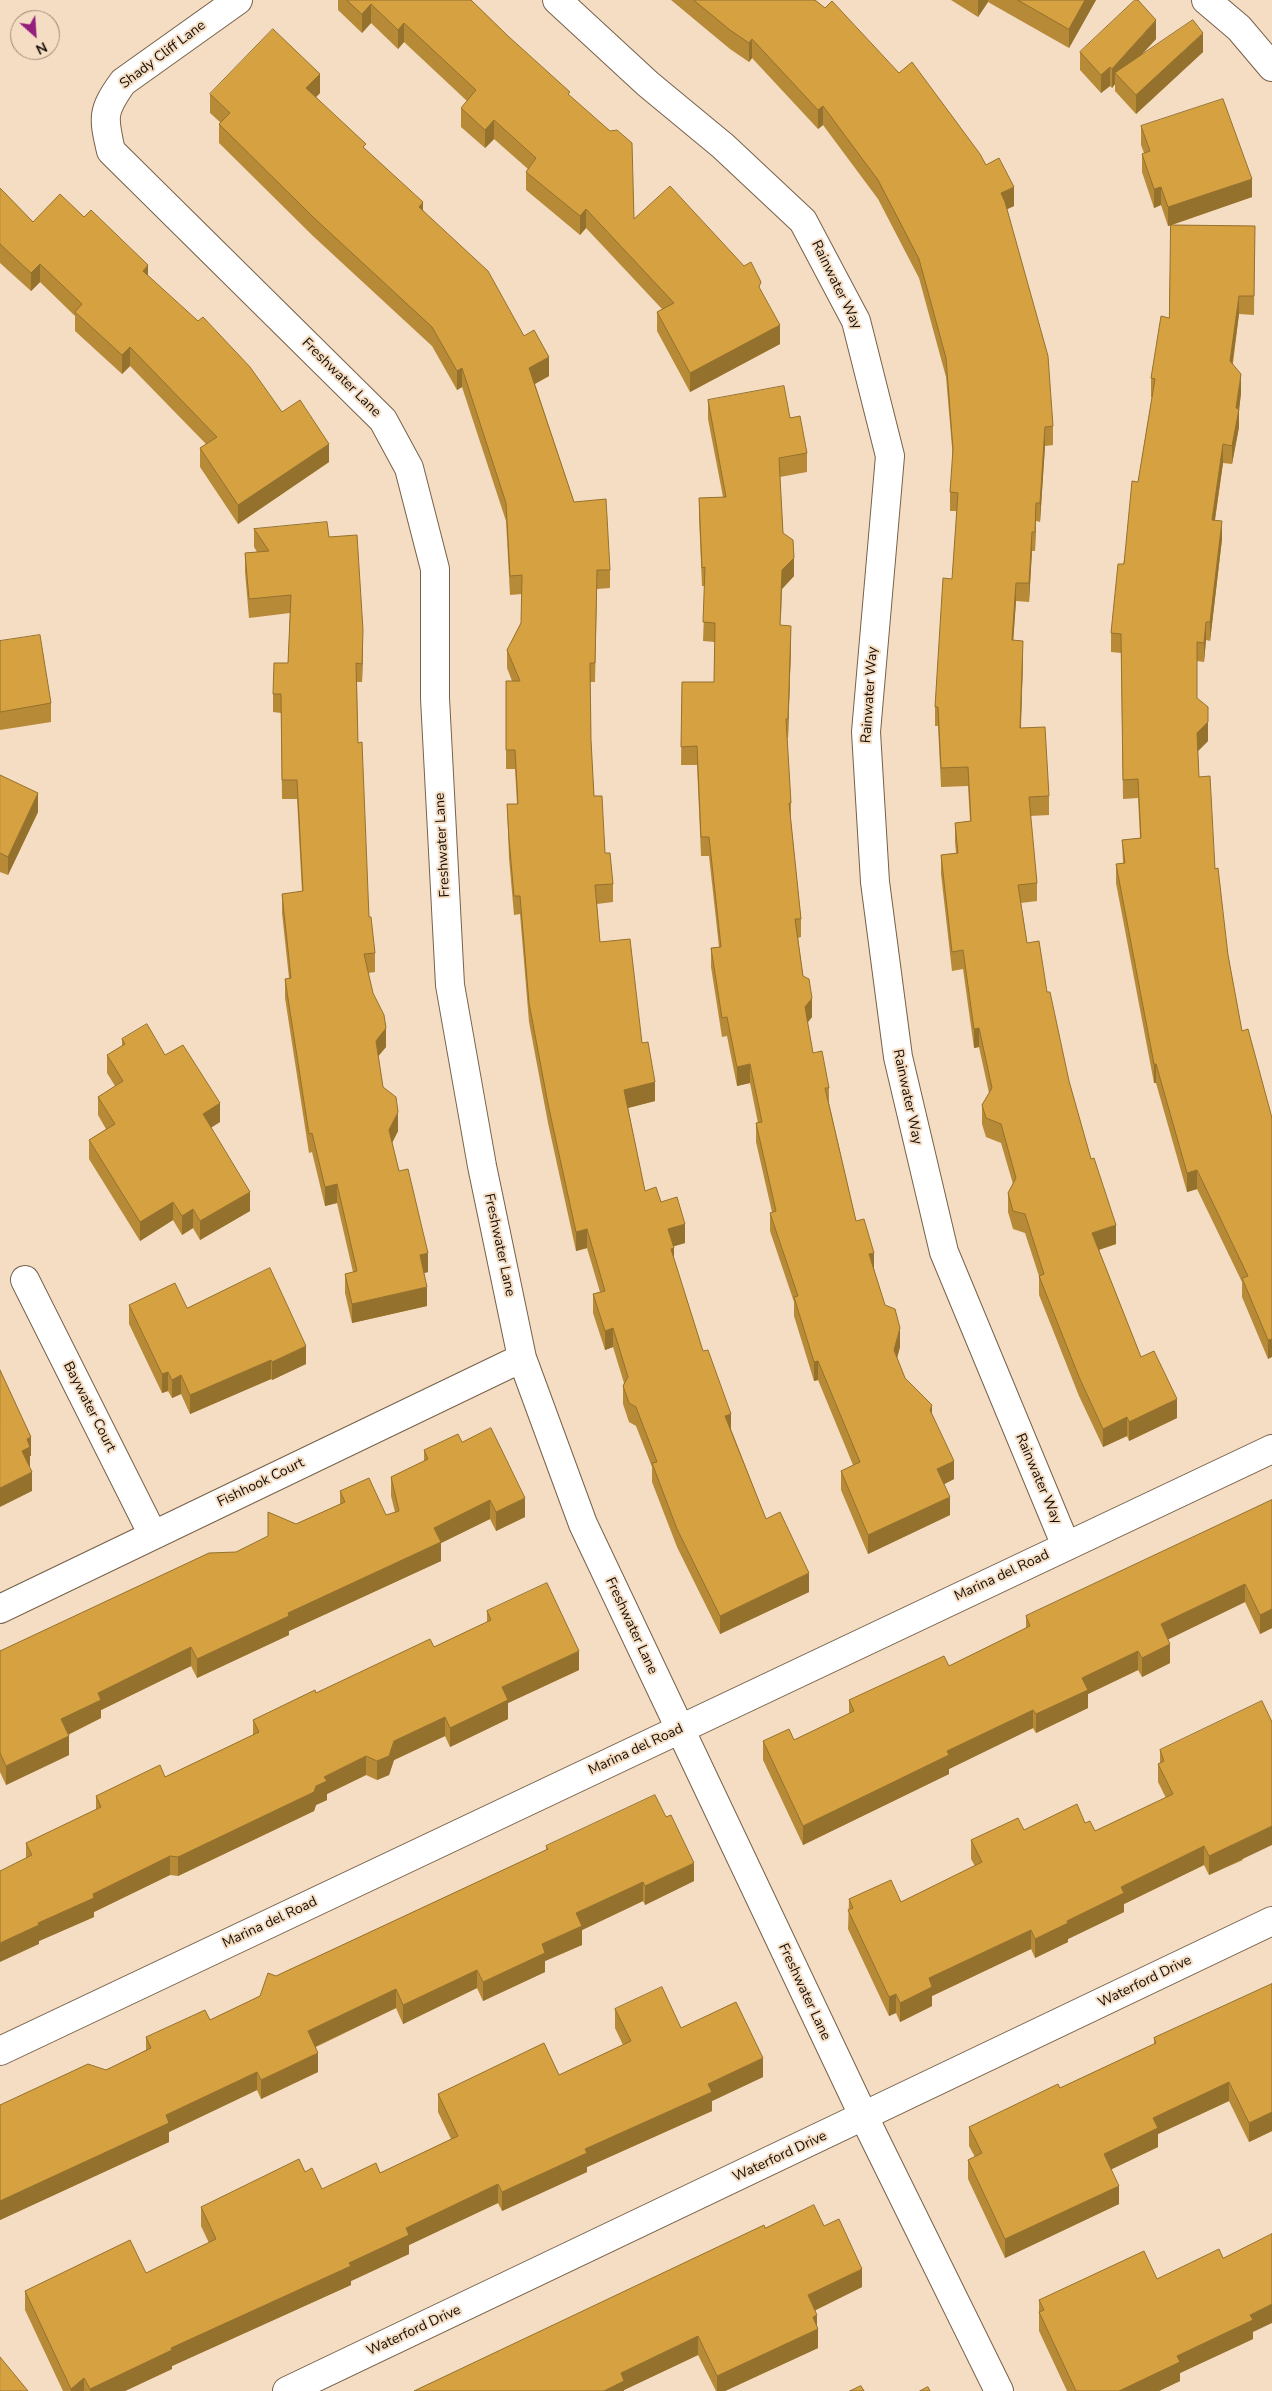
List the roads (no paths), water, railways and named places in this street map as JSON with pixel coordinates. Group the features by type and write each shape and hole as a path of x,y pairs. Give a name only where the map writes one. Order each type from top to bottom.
{"street":[{"name":"Shady Cliff Lane","path":"104,121 110,99 122,82 238,0"},
{"name":"Rainwater Way","path":"557,0 648,84 723,146 803,221 856,321 890,456 866,732 875,882 898,1058 944,1252 1066,1546"},
{"path":"1206,0 1239,28 1272,67"},
{"name":"Freshwater Lane","path":"104,121 112,151 383,420 409,468 435,570 435,698 450,985 482,1166 522,1358 583,1524 864,2117 999,2391"},
{"name":"Baywater Court","path":"25,1280 153,1535"},
{"name":"Fishhook Court","path":"0,1609 522,1358"},
{"name":"Marina del Road","path":"0,2051 1272,1449"},
{"name":"Waterford Drive","path":"288,2391 1272,1921"}]}
